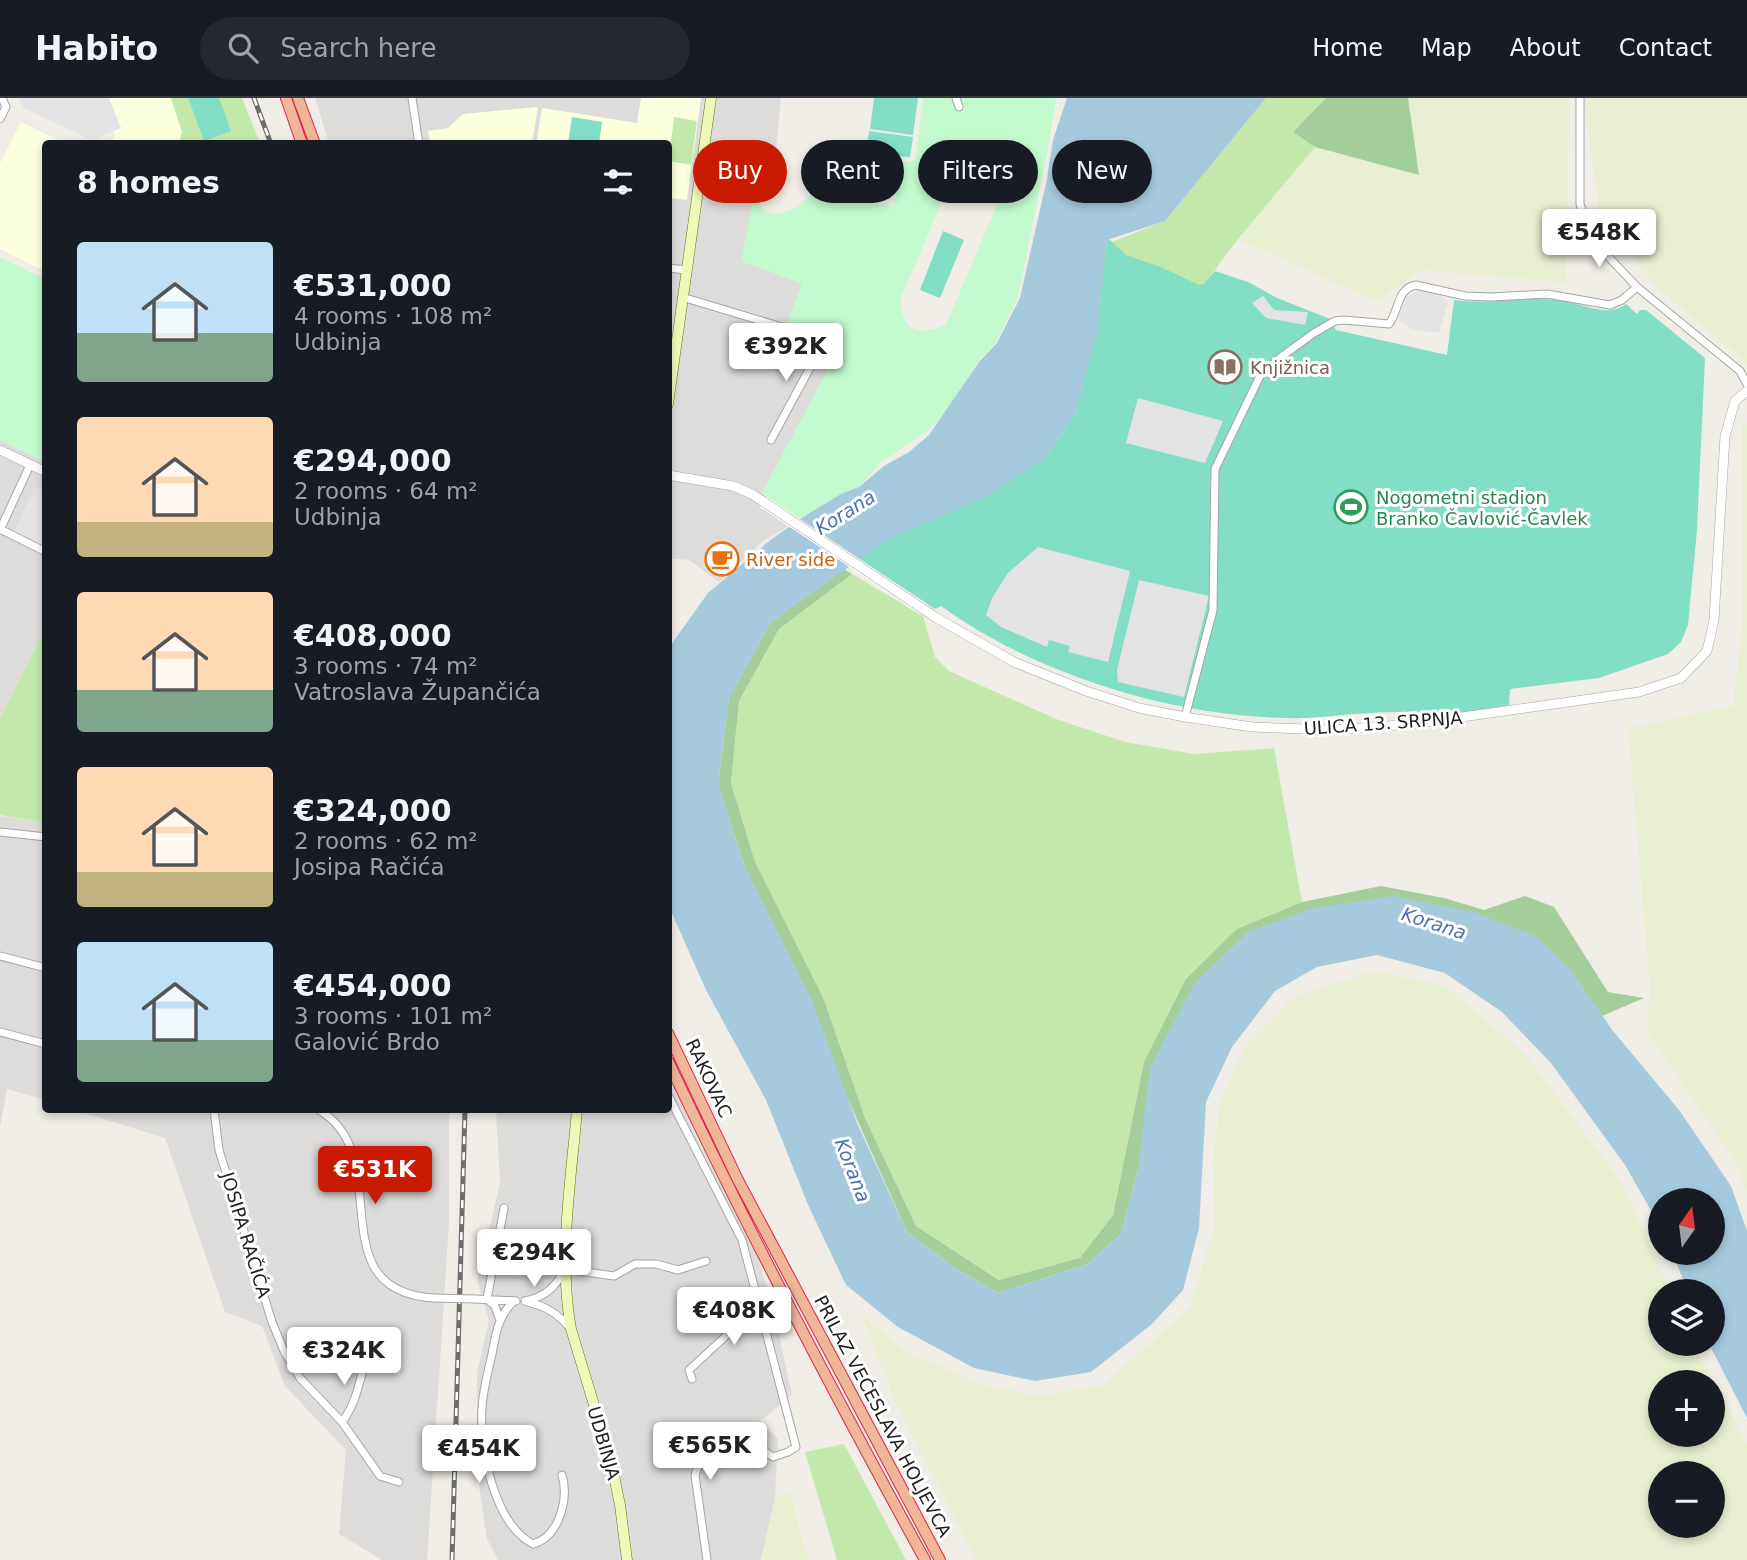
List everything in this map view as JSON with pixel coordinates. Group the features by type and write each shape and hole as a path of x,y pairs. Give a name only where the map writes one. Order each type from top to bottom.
{"highway":[{"path":"286,98 301,140"},
{"path":"298,98 314,140"},
{"name":"RAKOVAC","path":"672,1041 719,1139"},
{"name":"RAKOVAC","path":"672,1070 707,1144"},
{"name":"PRILAZ VEĆESLAVA HOLJEVCA","path":"719,1139 857,1407 940,1560"},
{"name":"PRILAZ VEĆESLAVA HOLJEVCA","path":"707,1144 855,1433 925,1560"}],"main road":[{"path":"672,373 710,98"},
{"name":"UDBINJA","path":"577,1113 565,1269 571,1329 611,1461 627,1560"}],"street":[{"path":"0,120 6,107 2,98"},
{"path":"412,98 418,140"},
{"path":"956,98 959,107"},
{"path":"1580,98 1580,204 1587,225 1601,249 1637,287 1740,371 1747,384"},
{"path":"672,268 686,270"},
{"path":"1185,717 1213,610 1215,469 1260,376 1314,332 1335,321 1389,324 1404,290 1410,286 1465,296 1546,294 1610,305 1622,300 1637,287"},
{"path":"682,297 825,340 771,440"},
{"name":"ULICA 13. SRPNJA","path":"672,476 733,486 764,501 924,610 1016,663 1052,679 1139,708 1252,727 1302,730 1412,724 1639,692 1681,678 1707,651 1714,620 1725,436 1735,401 1747,391"},
{"path":"0,450 42,470"},
{"path":"30,465 0,529 42,550"},
{"path":"0,832 42,837"},
{"path":"0,956 42,967"},
{"path":"0,1032 42,1043"},
{"path":"672,1103 742,1240 796,1447 772,1457 748,1437 743,1436 736,1438 698,1466 695,1475 707,1560"},
{"name":"JOSIPA RAČIĆA","path":"214,1113 219,1150 272,1322 284,1351 300,1378 342,1422 380,1476 399,1482"},
{"path":"323,1113 337,1124 356,1165 366,1247 374,1268 397,1291 419,1297 525,1301 549,1291 556,1285 565,1269 614,1276 635,1264 656,1264 678,1270 706,1261"},
{"path":"487,1299 504,1208"},
{"path":"487,1299 495,1306 499,1318 482,1409 483,1442 501,1509 508,1522 526,1541 533,1544 542,1541 555,1526 564,1504 566,1488 562,1475"},
{"path":"499,1318 514,1301"},
{"path":"525,1301 549,1308 571,1329"},
{"path":"692,1379 689,1370 741,1322 762,1314"},
{"path":"342,1422 355,1399 365,1362"}],"shaded area":[{"path":"19,98 109,98 121,128 91,140 24,108"},
{"path":"106,98 180,98 187,140 113,140 115,136"},
{"path":"315,98 781,98 777,140 693,140 693,203 758,203 802,284 788,322 845,339 762,493 800,519 763,541 719,582 689,560 672,558 672,140 328,140"},
{"path":"641,98 701,98 695,140 693,140 687,200 672,198 672,140 537,140 542,108 637,123"},
{"path":"1408,98 1569,98 1566,282 1420,270 1378,302 1238,239 1315,147 1418,175"},
{"path":"1586,98 1747,98 1747,363 1657,288 1601,219 1585,110"},
{"path":"538,107 532,140 430,140 428,131 448,128 463,114"},
{"path":"21,122 59,140 42,140 42,270 0,249 0,163"},
{"path":"1419,290 1440,295 1448,302 1439,333 1411,329 1398,319 1406,297"},
{"path":"1263,296 1274,310 1308,312 1305,325 1266,318 1252,303"},
{"path":"1138,398 1223,421 1205,463 1126,443"},
{"path":"1747,423 1747,1191 1737,1164 1647,1031 1650,986 1628,728 1733,706 1743,620 1742,424"},
{"path":"0,440 42,460 42,634 0,718"},
{"path":"35,486 42,490 42,546 14,532"},
{"path":"1038,547 1130,571 1108,662 1068,652 1070,646 1049,640 1047,647 1001,627 986,615 992,598 1008,573"},
{"path":"1139,580 1209,596 1184,697 1118,682 1117,670"},
{"path":"0,816 42,822 42,1099 7,1089 0,1127"},
{"path":"1375,971 1444,986 1523,1052 1622,1184 1648,1242 1648,1265 1658,1265 1665,1279 1648,1279 1648,1356 1700,1356 1707,1370 1648,1370 1648,1447 1725,1447 1725,1405 1747,1444 1747,1560 976,1560 896,1403 862,1316 908,1353 986,1386 1040,1396 1103,1385 1190,1308 1215,1224 1213,1162 1220,1100 1244,1049 1294,997"},
{"path":"672,1083 699,1143 754,1246 773,1307 792,1395 760,1421 778,1439 775,1498 761,1560 498,1560 487,1539 477,1472 477,1373 489,1320 477,1280 500,1183 496,1113 672,1113"},
{"path":"85,1113 449,1113 449,1224 427,1560 382,1560 339,1534 346,1450 285,1386 262,1326 225,1312 165,1138"},
{"path":"789,1491 808,1560 761,1560 775,1498"}],"green space":[{"path":"171,98 242,98 259,140 180,140 182,132"},
{"path":"188,98 219,98 231,131 204,140"},
{"path":"874,98 918,98 913,135 870,129"},
{"path":"923,98 1056,98 1038,198 1038,140 918,140 918,203 941,203 900,300 908,325 914,329 927,330 946,325 998,203 1037,203 1018,297 996,342 978,361 945,413 926,432 882,461 859,487 841,494 800,519 762,493 844,339 788,322 802,284 741,261 753,203 759,203 767,213 781,213 801,203 868,203 894,207 895,203 904,203 904,161 915,161"},
{"path":"1266,98 1326,98 1293,132 1315,147 1238,239 1203,286 889,543 1112,242 1165,221"},
{"path":"1326,98 1408,98 1419,175 1315,147 1293,132"},
{"path":"572,117 602,122 599,140 568,140"},
{"path":"674,117 697,121 691,165 672,162"},
{"path":"869,131 913,137 910,157 904,157 904,140 868,140"},
{"path":"943,231 964,240 940,298 920,290"},
{"path":"1109,239 1126,255 1161,267 1199,285 1204,284 1215,271 1248,282 1277,298 1330,319 1336,330 1447,355 1454,300 1480,302 1545,299 1567,301 1602,310 1626,304 1637,314 1640,310 1646,310 1705,358 1697,530 1688,625 1681,642 1668,654 1599,678 1510,689 1509,705 1480,710 1451,713 1381,712 1297,718 1242,715 1151,700 1061,671 1018,652 941,606 935,609 859,559 887,540 1045,458 1075,414 1097,333"},
{"path":"0,257 42,278 42,461 0,440"},
{"path":"844,569 852,574 779,629 739,701 731,783 755,862 823,997 865,1118 916,1226 999,1280 1080,1258 1113,1215 1144,1062 1186,979 1237,929 1302,902 1381,886 1444,898 1484,910 1525,896 1554,907 1608,992 1644,998 1602,1016 1570,969 1313,908 1138,1169 1121,1234 1088,1264 998,1293 955,1268 907,1232 744,865 718,784 729,698 770,623"},
{"path":"852,574 923,616 935,657 949,671 1056,719 1125,742 1194,754 1274,748 1302,902 1237,929 1144,1062 1113,1215 1080,1258 1000,1280 916,1226 865,1118 823,997 755,862 731,783 739,701 779,629"},
{"path":"42,634 42,822 0,815 0,718"},
{"path":"844,1444 906,1560 837,1560 805,1452"}],"water":[{"name":"Korana","path":"1067,98 1266,98 1165,221 1107,240 1097,333 1075,414 1045,458 990,495 887,540 770,623 729,699 718,784 744,865 812,1001 857,1123 907,1232 955,1268 998,1293 1088,1264 1121,1234 1138,1169 1150,1068 1194,984 1248,932 1313,908 1394,896 1473,912 1535,936 1570,969 1613,1031 1679,1110 1731,1186 1747,1231 1747,1418 1725,1375 1725,1370 1722,1370 1715,1356 1725,1356 1725,1279 1683,1279 1677,1265 1726,1265 1726,1188 1648,1188 1648,1205 1625,1165 1551,1063 1502,1012 1445,973 1377,955 1317,967 1275,991 1232,1047 1206,1102 1199,1228 1183,1290 1152,1324 1091,1372 1035,1381 974,1368 898,1327 846,1285 809,1207 766,1100 706,990 672,914 672,643 708,593 768,542 841,494 859,487 929,435 979,362 997,343 1020,298 1052,146 1052,203 1152,203 1152,140 1053,140"}],"pier":[{"path":"767,497 928,605 921,615 760,507"}],"railway":[{"path":"254,98 270,140"},
{"path":"452,1560 465,1113"}],"place":[{"name":"Knjižnica","path":"1225,367"},
{"name":"Nogometni stadion Branko Čavlović-Čavlek","path":"1351,507"},
{"name":"River side","path":"722,559"}]}
